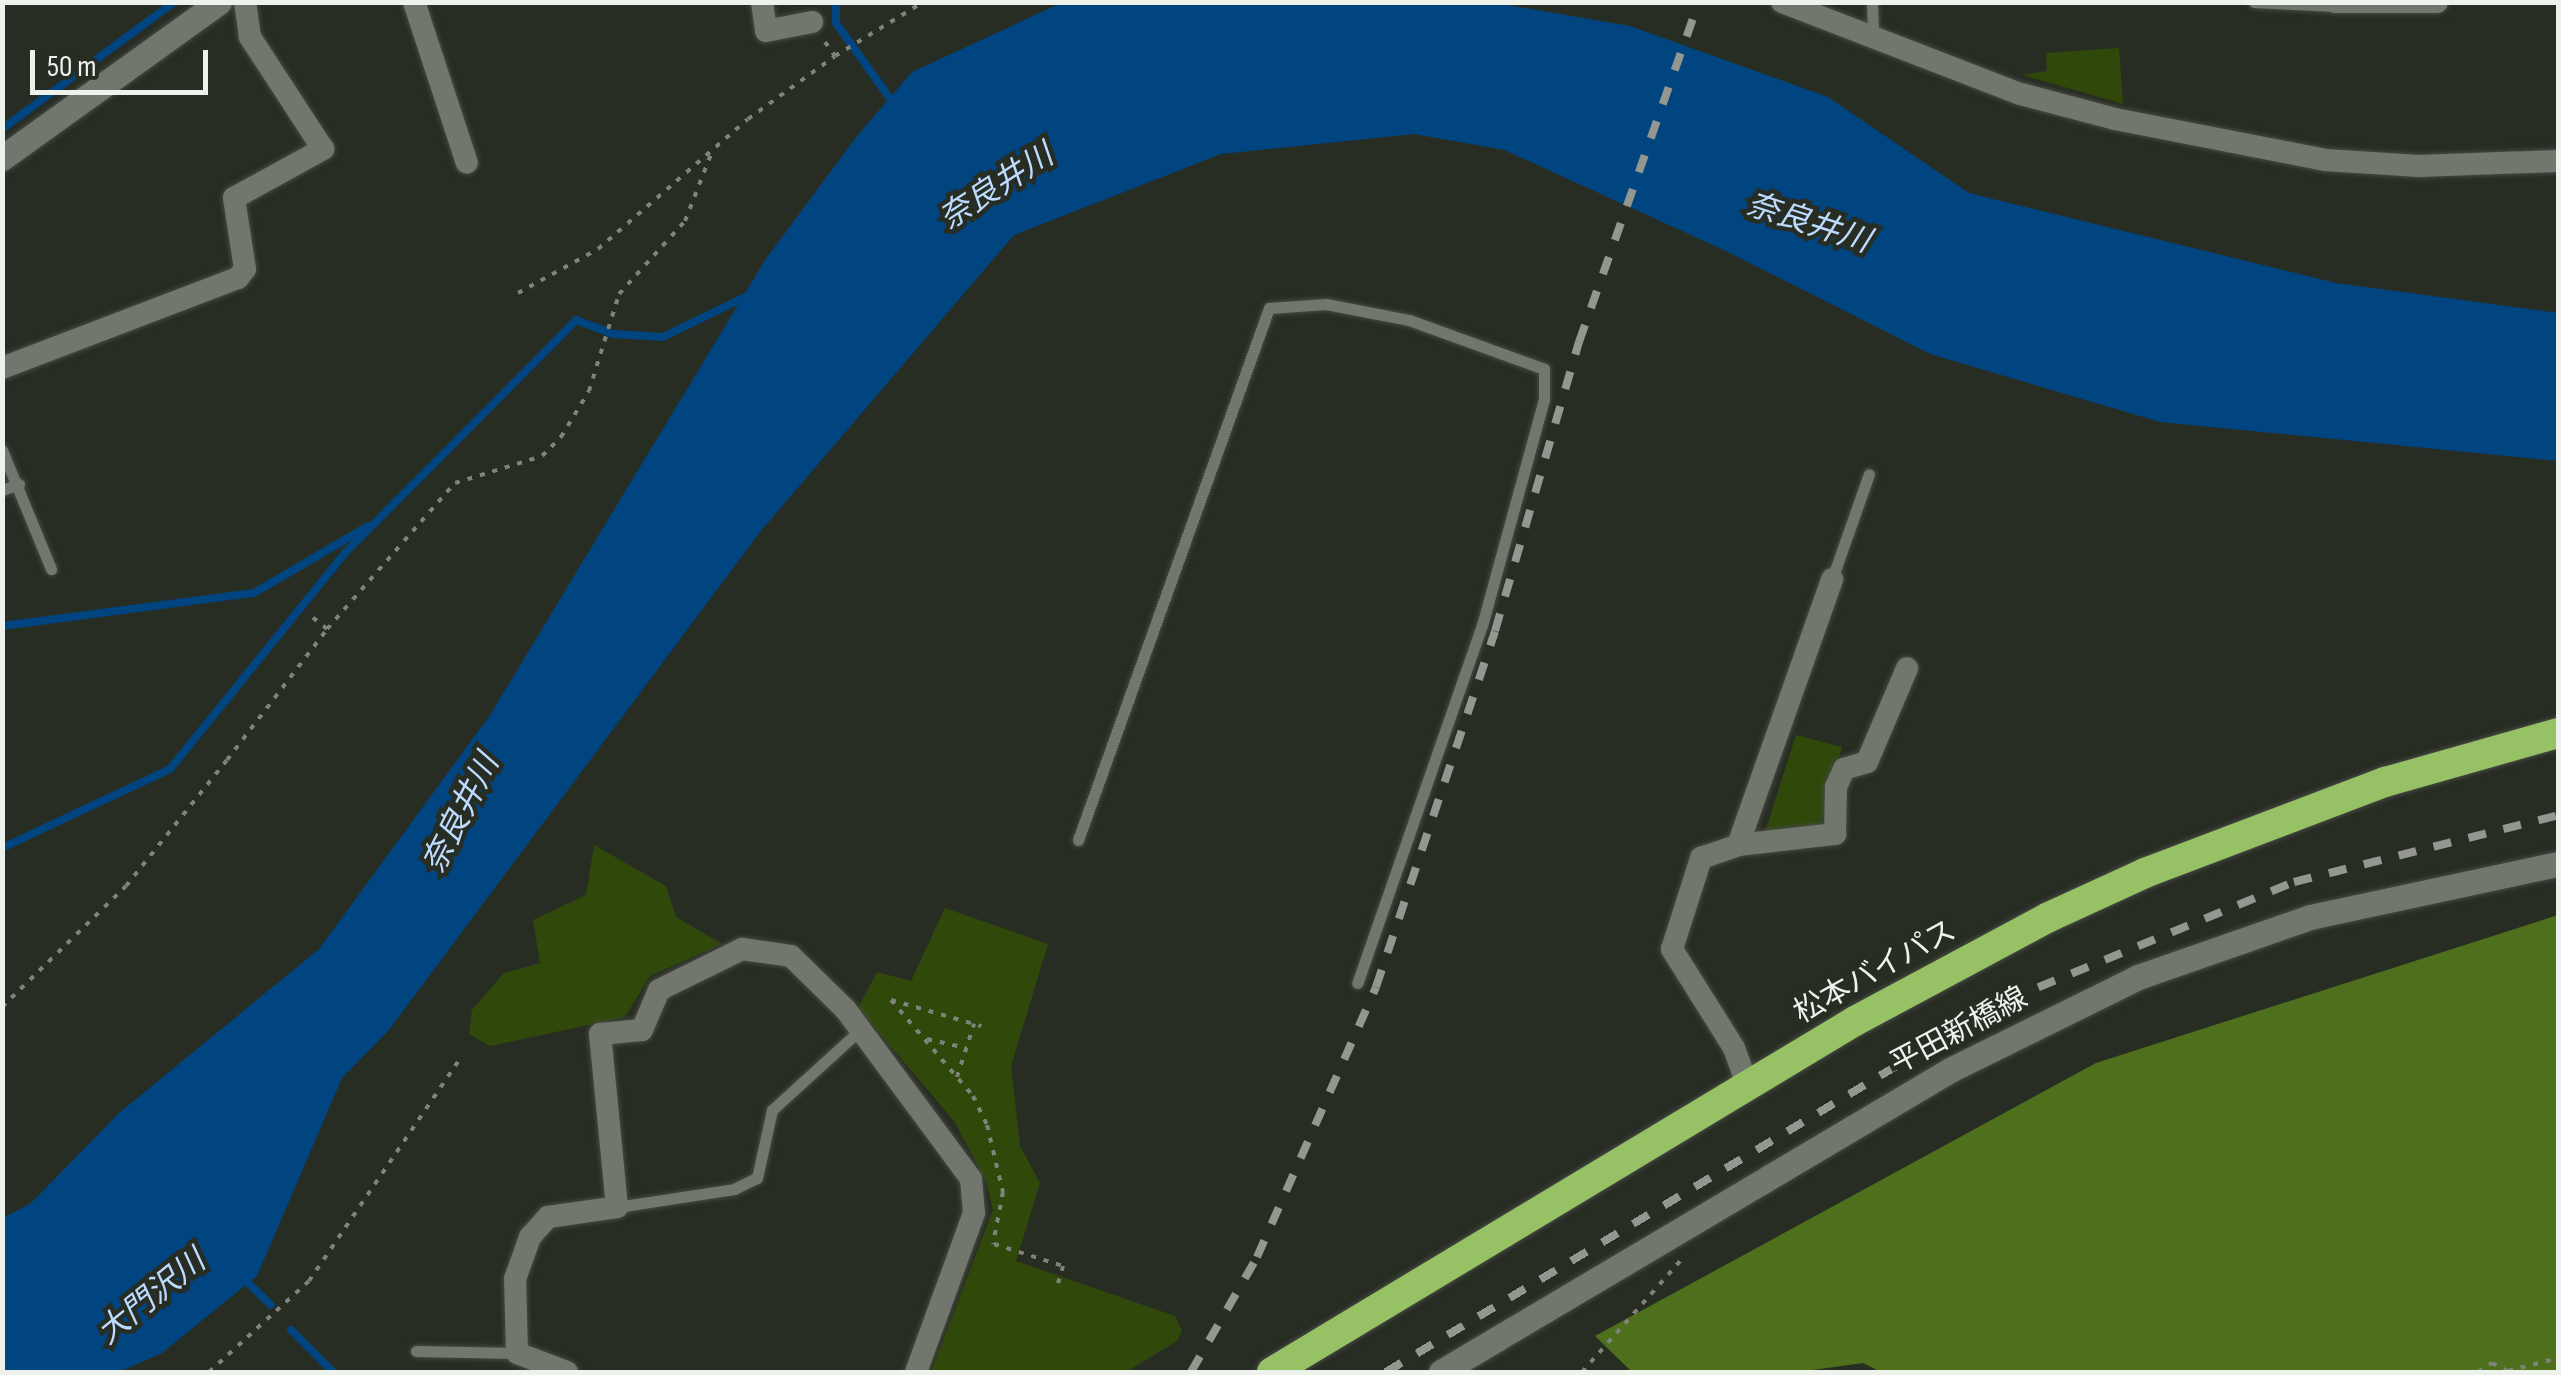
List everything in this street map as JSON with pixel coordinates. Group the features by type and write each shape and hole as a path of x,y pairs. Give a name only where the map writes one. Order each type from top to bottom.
{"highway":[{"name":"松本バイパス","path":"1272,1372 1958,964 2146,873 2385,782 2558,733"}],"main road":[{"path":"2,158 219,2"},
{"name":"平田新橋線","path":"1441,1372 1950,1070 2138,977 2310,918 2558,864"}],"street":[{"path":"2,368 238,278 245,269 234,198 324,149 250,38 245,2"},
{"path":"414,2 467,163"},
{"path":"762,2 766,30 812,22"},
{"path":"1782,2 2021,94 2096,114 2325,160 2419,166 2558,161"},
{"path":"2336,4 2437,2"},
{"path":"1738,845 1832,579"},
{"path":"1748,1087 1734,1048 1672,949 1701,858 1738,845 1835,834 1836,787 1844,769 1868,762 1907,668"},
{"path":"567,1372 517,1353 515,1279 530,1237 548,1217 617,1207 600,1034 642,1030 659,990 742,949 790,956 861,1029 972,1179 974,1213 916,1372"}],"lane":[{"path":"1872,2 1873,37"},
{"path":"2254,2 2336,4"},
{"path":"1078,840 1269,308 1326,304 1409,320 1544,369 1544,398 1482,625 1356,983"},
{"path":"2,450 51,569"},
{"path":"1832,579 1869,474"},
{"path":"2,490 18,484"},
{"path":"617,1207 734,1190 758,1178 772,1110 861,1029"},
{"path":"416,1350 517,1353"}],"path":[{"path":"844,51 923,2"},
{"path":"518,292 598,248 713,150 835,56"},
{"path":"2,1008 126,886 401,538 455,483 542,456 589,392 620,294 685,221 713,150"},
{"path":"310,615 328,629"},
{"path":"982,1026 890,1000 956,1077 987,1125 1003,1192 994,1244"},
{"path":"956,1077 974,1024"},
{"path":"924,1038 966,1048"},
{"path":"209,1372 309,1280 460,1060"},
{"path":"966,1236 1062,1266 1058,1283"},
{"path":"1582,1372 1685,1255"},
{"path":"2478,1372 2492,1363 2508,1371 2558,1358"}],"green space":[{"path":"2119,48 2123,104 2022,75 2047,71 2046,53"},
{"path":"1796,735 1842,747 1820,826 1764,835"},
{"path":"594,845 666,886 676,917 722,944 650,976 625,1017 490,1046 469,1034 472,1010 504,973 540,963 533,920 586,895"},
{"path":"945,908 1048,944 1011,1066 1020,1146 1040,1183 1016,1261 1175,1316 1182,1331 1177,1341 1126,1372 931,1372 993,1210 986,1181 954,1121 858,1008 877,972 911,981"},
{"path":"2558,915 2558,1372 1881,1372 1863,1363 1798,1372 1632,1372 1595,1336 2096,1063"}],"water":[{"path":"1490,2 1630,26 1828,97 1969,193 2336,283 2558,313 2558,461 2160,422 1930,354 1726,251 1504,150 1414,134 1221,154 1014,235 760,532 389,1030 342,1078 257,1276 162,1353 119,1372 3,1372 3,1218 31,1203 119,1113 319,949 490,715 765,260 857,136 912,72 1061,3"}],"waterway":[{"path":"2,129 174,2"},
{"path":"836,2 836,23 894,104"},
{"path":"2,848 170,769 346,552 576,320 613,334 663,337 747,296"},
{"path":"2,626 254,593 368,526"},
{"path":"242,1277 271,1305"},
{"path":"291,1330 333,1372"}],"railway":[{"path":"1191,1372 1257,1257 1376,987 1495,631 1579,342 1699,2"},
{"path":"1386,1372 2005,1001 2294,882 2558,815"}],"water label":[{"name":"奈良井川","path":"997,188"},
{"name":"奈良井川","path":"1808,224"},
{"name":"奈良井川","path":"462,814"},
{"name":"大門沢川","path":"152,1298"}]}
